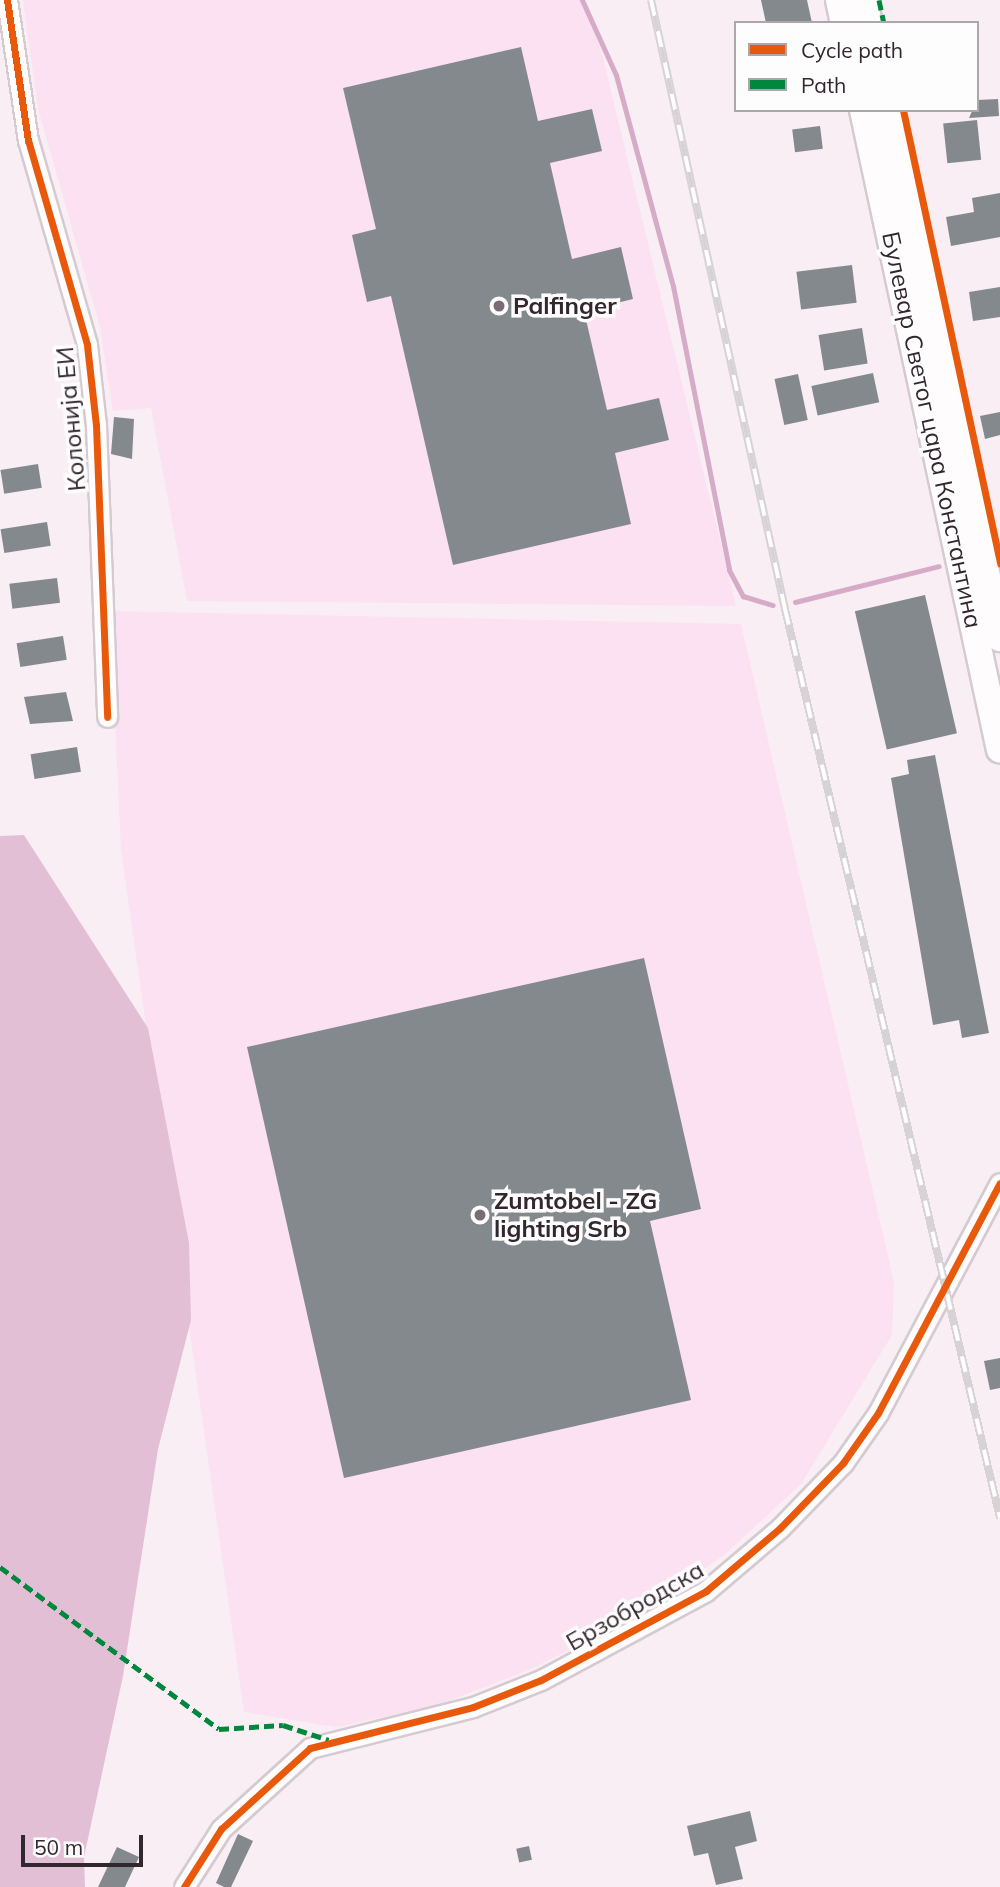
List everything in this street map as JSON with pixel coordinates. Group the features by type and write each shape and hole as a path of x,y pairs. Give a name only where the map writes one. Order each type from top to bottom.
{"main road":[{"path":"839,0 844,21"},
{"path":"864,0 869,21"},
{"name":"Булевар Светог цара Константина","path":"863,112 1000,750"},
{"name":"Булевар Светог цара Константина","path":"888,112 1000,638"}],"street":[{"name":"Колонија ЕИ","path":"7,0 28,140 87,345 96,425 107,717"},
{"name":"Брзобродска","path":"184,1887 221,1829 310,1748 507,1695 706,1591 843,1463 898,1379 1000,1183"}],"shaded area":[{"path":"23,0 580,0 600,46 736,606 187,601 151,408 113,411 100,327 38,109"},
{"path":"110,611 741,624 894,1282 892,1335 801,1484 723,1556 627,1621 529,1670 433,1707 336,1727 244,1712 121,850"},
{"path":"24,835 148,1028 189,1243 191,1320 158,1449 123,1676 84,1857 85,1887 0,1887 0,836"}],"building":[{"path":"761,0 807,0 812,21 766,21"},
{"name":"Palfinger","path":"521,47 538,121 592,109 602,151 550,163 572,259 621,247 633,299 584,311 607,410 659,398 669,440 615,453 631,524 453,565 391,296 367,302 352,235 376,229 343,88"},
{"path":"998,99 999,116 969,118 972,112 979,112 979,100"},
{"path":"977,120 981,160 947,163 943,124"},
{"path":"820,126 823,149 795,152 792,129"},
{"path":"1000,193 1000,237 951,246 946,217 974,212 972,198"},
{"path":"852,265 857,303 801,310 796,272"},
{"path":"1000,287 1000,317 973,321 969,292"},
{"path":"862,328 868,364 824,370 819,335"},
{"path":"873,373 879,402 818,415 811,386"},
{"path":"798,374 808,420 784,425 775,379"},
{"path":"1000,412 1000,435 985,439 980,416"},
{"path":"114,417 134,419 132,459 111,454"},
{"path":"38,464 42,488 4,494 0,470"},
{"path":"47,522 51,546 4,553 1,529"},
{"path":"57,578 60,603 12,609 9,584"},
{"path":"925,595 957,733 887,750 855,611"},
{"path":"63,636 67,660 20,667 17,643"},
{"path":"66,692 73,721 30,724 24,697"},
{"path":"77,747 81,772 34,779 31,754"},
{"path":"935,755 989,1033 962,1038 959,1020 933,1025 891,778 909,774 907,760"},
{"name":"Zumtobel - ZG lighting Srb","path":"644,958 701,1209 650,1221 691,1400 344,1478 247,1047"},
{"path":"1000,1358 1000,1388 990,1390 984,1361"},
{"path":"750,1811 757,1841 735,1847 743,1879 716,1885 708,1853 694,1856 687,1826"},
{"path":"238,1834 253,1841 231,1887 224,1887 216,1883"},
{"path":"218,1839 226,1844 198,1887 186,1887"},
{"path":"529,1846 532,1860 519,1862 516,1849"},
{"path":"117,1847 139,1857 125,1887 98,1887"}],"waterway":[{"path":"582,0 616,75 673,286 729,570 743,596 773,605"},
{"path":"795,602 939,566"}],"railway":[{"path":"651,0 785,609 1000,1518"}],"marked path":[{"path":"879,0 884,21"},
{"path":"0,1567 219,1729 283,1725 329,1740"}],"cycle path":[{"path":"7,0 28,140 87,345 96,425 107,717"},
{"path":"903,112 1000,564"},
{"path":"184,1887 221,1829 310,1748 473,1707 541,1680 706,1591 780,1528 843,1463 878,1413 1000,1183"}],"place":[{"name":"Palfinger","path":"499,306"},
{"name":"Zumtobel - ZG lighting Srb","path":"480,1215"}]}
